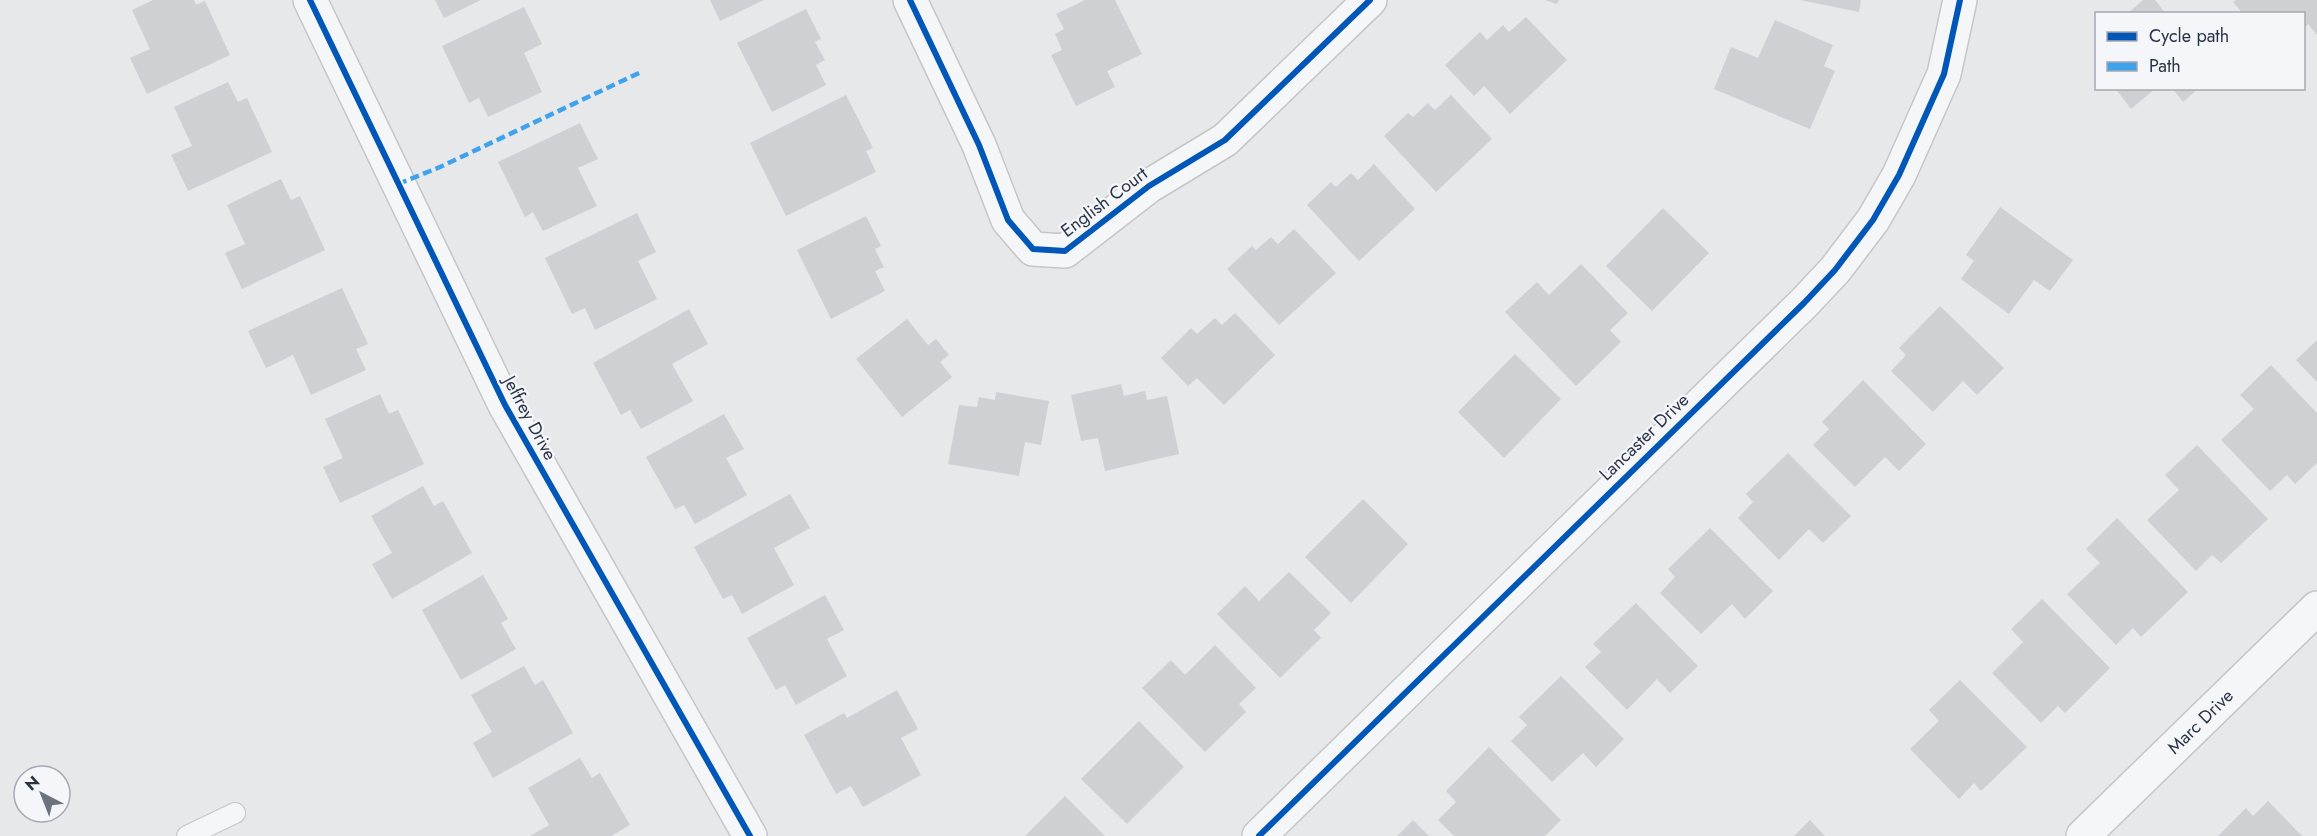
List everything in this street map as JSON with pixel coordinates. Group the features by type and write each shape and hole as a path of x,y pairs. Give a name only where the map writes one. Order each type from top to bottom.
{"street":[{"name":"Jeffrey Drive","path":"310,0 505,405 750,836"},
{"name":"English Court","path":"910,0 979,145 1008,220 1033,249 1065,251 1149,186 1225,140 1370,0"},
{"name":"Lancaster Drive","path":"1259,836 1804,303 1835,270 1873,220 1899,175 1944,74 1960,0"},
{"name":"Marc Drive","path":"2083,836 2317,608"}],"lane":[{"path":"187,836 235,813"}],"building":[{"path":"153,0 194,0 196,5 205,1 230,55 147,94 130,58 150,49 132,10"},
{"path":"435,0 481,0 444,18"},
{"path":"710,0 764,0 720,21"},
{"path":"1085,0 1115,0 1142,54 1107,71 1115,87 1076,106 1051,55 1062,50 1055,34 1064,29 1056,14"},
{"path":"1545,0 1559,0 1557,4"},
{"path":"1800,0 1861,0 1859,12"},
{"path":"2143,0 2155,0 2164,12 2129,12"},
{"path":"2236,0 2317,0 2317,35 2308,24 2305,27 2305,12 2241,12 2233,2"},
{"path":"524,7 542,44 524,53 542,92 488,117 479,98 469,103 442,46"},
{"path":"806,9 821,39 815,42 825,60 816,65 826,85 772,112 737,43"},
{"path":"1526,17 1567,60 1510,114 1484,86 1474,96 1445,65 1480,32 1487,40 1503,25 1509,32"},
{"path":"1775,20 1833,45 1824,66 1835,71 1810,129 1714,89 1731,47 1758,58"},
{"path":"228,82 238,102 247,98 272,152 188,191 171,155 192,146 174,107"},
{"path":"2117,90 2154,90 2131,109"},
{"path":"2174,90 2197,90 2183,102"},
{"path":"846,95 873,148 866,151 876,172 786,216 750,143"},
{"path":"1451,95 1492,139 1436,192 1384,136 1408,113 1413,117 1428,103 1435,110"},
{"path":"580,123 598,159 578,168 597,206 543,231 533,212 525,217 498,162"},
{"path":"1374,164 1415,209 1359,261 1307,205 1331,182 1336,187 1351,173 1358,180"},
{"path":"281,179 291,200 300,196 325,250 242,289 225,253 245,244 227,205"},
{"path":"2000,207 2073,260 2050,291 2034,280 2009,314 1961,279 1974,261 1966,255"},
{"path":"1663,208 1709,253 1652,311 1606,266"},
{"path":"637,213 656,252 638,261 657,299 595,330 585,308 572,314 545,258"},
{"path":"866,216 881,246 875,249 884,267 875,271 885,291 831,319 797,250"},
{"path":"1294,229 1336,273 1279,325 1227,269 1252,246 1256,250 1271,237 1278,244"},
{"path":"1581,264 1628,313 1610,330 1621,342 1576,386 1505,312 1537,282 1549,295"},
{"path":"342,288 368,344 356,349 366,370 311,395 293,355 266,368 248,331"},
{"path":"1940,306 2004,368 1977,395 1963,381 1933,412 1891,371 1906,355 1899,348"},
{"path":"689,309 708,344 672,364 693,401 641,429 630,410 621,415 593,363"},
{"path":"1235,313 1275,355 1224,405 1197,378 1188,386 1161,358 1191,328 1197,334 1215,318 1222,325"},
{"path":"907,319 928,345 936,339 949,355 940,362 952,377 902,417 856,359"},
{"path":"2317,340 2317,382 2296,360"},
{"path":"1515,354 1561,399 1504,458 1458,412"},
{"path":"2271,365 2317,413 2317,463 2295,484 2287,475 2270,491 2221,440 2254,409 2240,395"},
{"path":"1863,380 1926,444 1899,471 1885,457 1855,487 1813,445 1829,429 1822,422"},
{"path":"1121,384 1124,396 1145,391 1147,400 1167,396 1179,454 1105,471 1098,438 1081,441 1071,395"},
{"path":"996,392 1049,401 1041,445 1025,442 1019,476 948,464 959,405 977,407 979,397 995,400"},
{"path":"380,394 389,414 398,410 424,464 340,503 323,467 343,458 325,419"},
{"path":"724,414 744,449 726,458 747,495 695,524 684,505 675,509 646,457"},
{"path":"2197,445 2268,519 2221,563 2212,555 2196,571 2147,520 2179,490 2165,475"},
{"path":"1788,453 1851,516 1823,543 1809,529 1779,560 1738,518 1753,502 1746,494"},
{"path":"423,486 434,506 443,501 472,553 392,599 372,564 392,553 371,516"},
{"path":"790,494 810,528 774,548 794,585 742,614 732,595 723,599 694,547"},
{"path":"1363,499 1408,544 1351,603 1305,557"},
{"path":"2117,518 2188,592 2141,637 2133,628 2116,645 2067,594 2100,563 2086,549"},
{"path":"1710,528 1773,591 1745,619 1732,604 1701,634 1660,593 1675,577 1668,569"},
{"path":"1289,572 1331,613 1314,630 1321,638 1280,678 1217,614 1245,586 1259,601"},
{"path":"483,575 508,619 501,623 516,649 461,680 422,610"},
{"path":"825,595 844,630 827,639 847,676 796,705 785,685 776,690 747,638"},
{"path":"2042,599 2110,668 2065,713 2058,706 2041,723 1992,673 2023,642 2011,629"},
{"path":"1636,603 1698,666 1670,693 1657,679 1627,710 1585,667 1601,652 1593,644"},
{"path":"1215,645 1256,688 1239,704 1246,712 1205,752 1142,688 1171,660 1185,675"},
{"path":"524,666 535,685 543,680 573,733 493,778 473,743 492,732 471,695"},
{"path":"1561,676 1624,739 1596,767 1583,753 1552,782 1511,741 1527,725 1519,717"},
{"path":"1960,680 2027,747 1981,791 1974,783 1959,799 1910,749 1939,721 1929,710"},
{"path":"897,690 918,729 901,738 921,775 863,807 851,786 836,794 804,735 844,713 847,718"},
{"path":"1139,721 1184,767 1127,824 1081,779"},
{"path":"1489,747 1561,820 1545,836 1454,836 1438,820 1456,802 1446,791"},
{"path":"580,758 592,778 600,773 630,825 611,836 530,836 549,825 528,788"},
{"path":"1065,796 1105,836 1025,836"},
{"path":"2268,801 2302,836 2218,836 2246,808 2253,816"},
{"path":"1413,820 1429,836 1397,836"},
{"path":"1810,820 1825,836 1794,836"}],"marked path":[{"path":"398,184 440,167 641,72"}],"cycle path":[{"path":"310,0 505,405 750,836"},
{"path":"910,0 979,145 1008,220 1033,249 1065,251 1149,186 1225,140 1370,0"},
{"path":"1259,836 1804,303 1835,270 1873,220 1899,175 1944,74 1960,0"}]}
